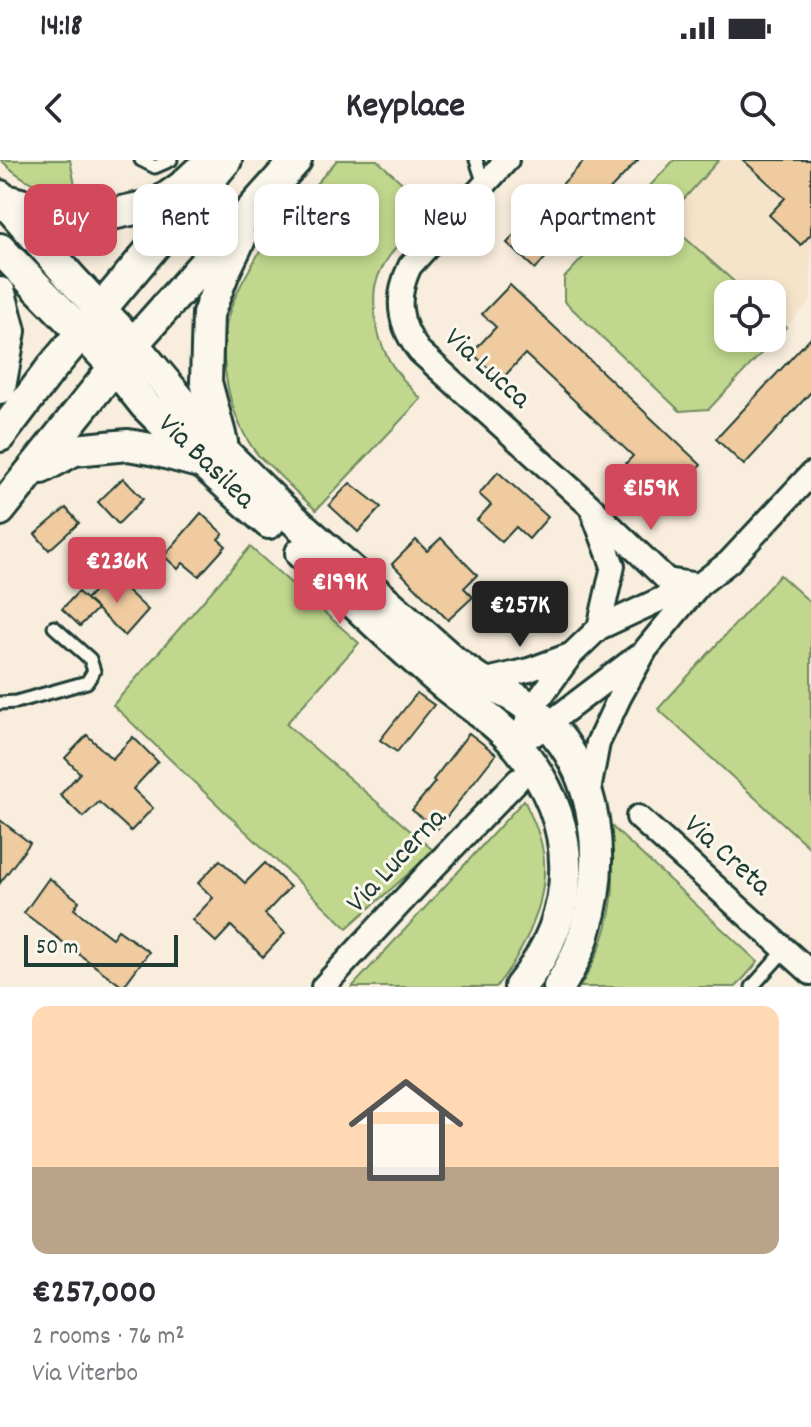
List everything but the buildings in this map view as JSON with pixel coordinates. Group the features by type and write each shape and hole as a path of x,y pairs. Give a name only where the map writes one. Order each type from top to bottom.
{"main road":[{"path":"2,198 70,217 103,216 158,204 212,160"},
{"path":"0,436 80,334 226,160"},
{"path":"274,184 296,160"},
{"path":"2,198 101,310 123,355"},
{"path":"0,510 123,355 254,207"},
{"path":"28,475 74,450 128,445 214,458 206,382 208,314 224,272 254,211"},
{"path":"0,249 80,334 123,355"},
{"path":"0,293 10,331 0,388"},
{"name":"Via Basilea","path":"123,355 214,458 441,682 518,746 537,774 554,805 563,839 566,870 562,904 549,942 520,987"},
{"name":"Via Basilea","path":"214,458 293,519 454,662 482,681 516,697 539,717 573,758 588,796 594,831 593,903 585,934 572,966 559,987"}],"street":[{"name":"Via Lucca","path":"485,184 507,160"},
{"name":"Via Lucca","path":"419,256 404,278 400,300 406,331 419,351 667,580 699,585"},
{"path":"588,796 598,743 646,649 699,585 729,562 811,474"},
{"name":"Via Lucca","path":"589,505 613,566 599,628"},
{"path":"518,746 539,717 571,655 599,628 699,585"},
{"path":"539,717 646,649"},
{"path":"482,681 529,670 571,655"},
{"name":"Via Lucerna","path":"323,987 518,780"},
{"name":"Via Creta","path":"638,817 811,973"}],"lane":[{"path":"141,160 155,167 171,160"},
{"path":"476,160 484,184"},
{"path":"0,703 16,702 87,682 94,671 90,659 54,627"},
{"path":"752,987 785,950"}],"shaded area":[{"path":"719,160 811,160 811,300 786,327 786,280 732,280 684,238 684,198"}],"green space":[{"path":"1,160 70,160 75,184 33,184"},
{"path":"337,160 377,160 403,184 395,184 395,248 376,283 375,310 384,351 396,371 421,399 316,510 260,457 248,441 234,409 224,355 227,321 234,299 258,256 379,256 379,184 316,184"},
{"path":"674,160 719,160 684,199 684,184 652,184"},
{"path":"684,237 732,280 714,280 714,352 763,352 709,409 680,411 564,301 564,278 585,256 684,256"},
{"path":"250,547 359,643 286,724 434,851 347,928 113,705"},
{"path":"780,575 811,603 811,849 658,709"},
{"path":"524,800 539,835 543,855 541,896 528,935 496,987 352,987"},
{"path":"608,823 758,962 736,987 580,987 600,948 611,905 613,874"}]}
